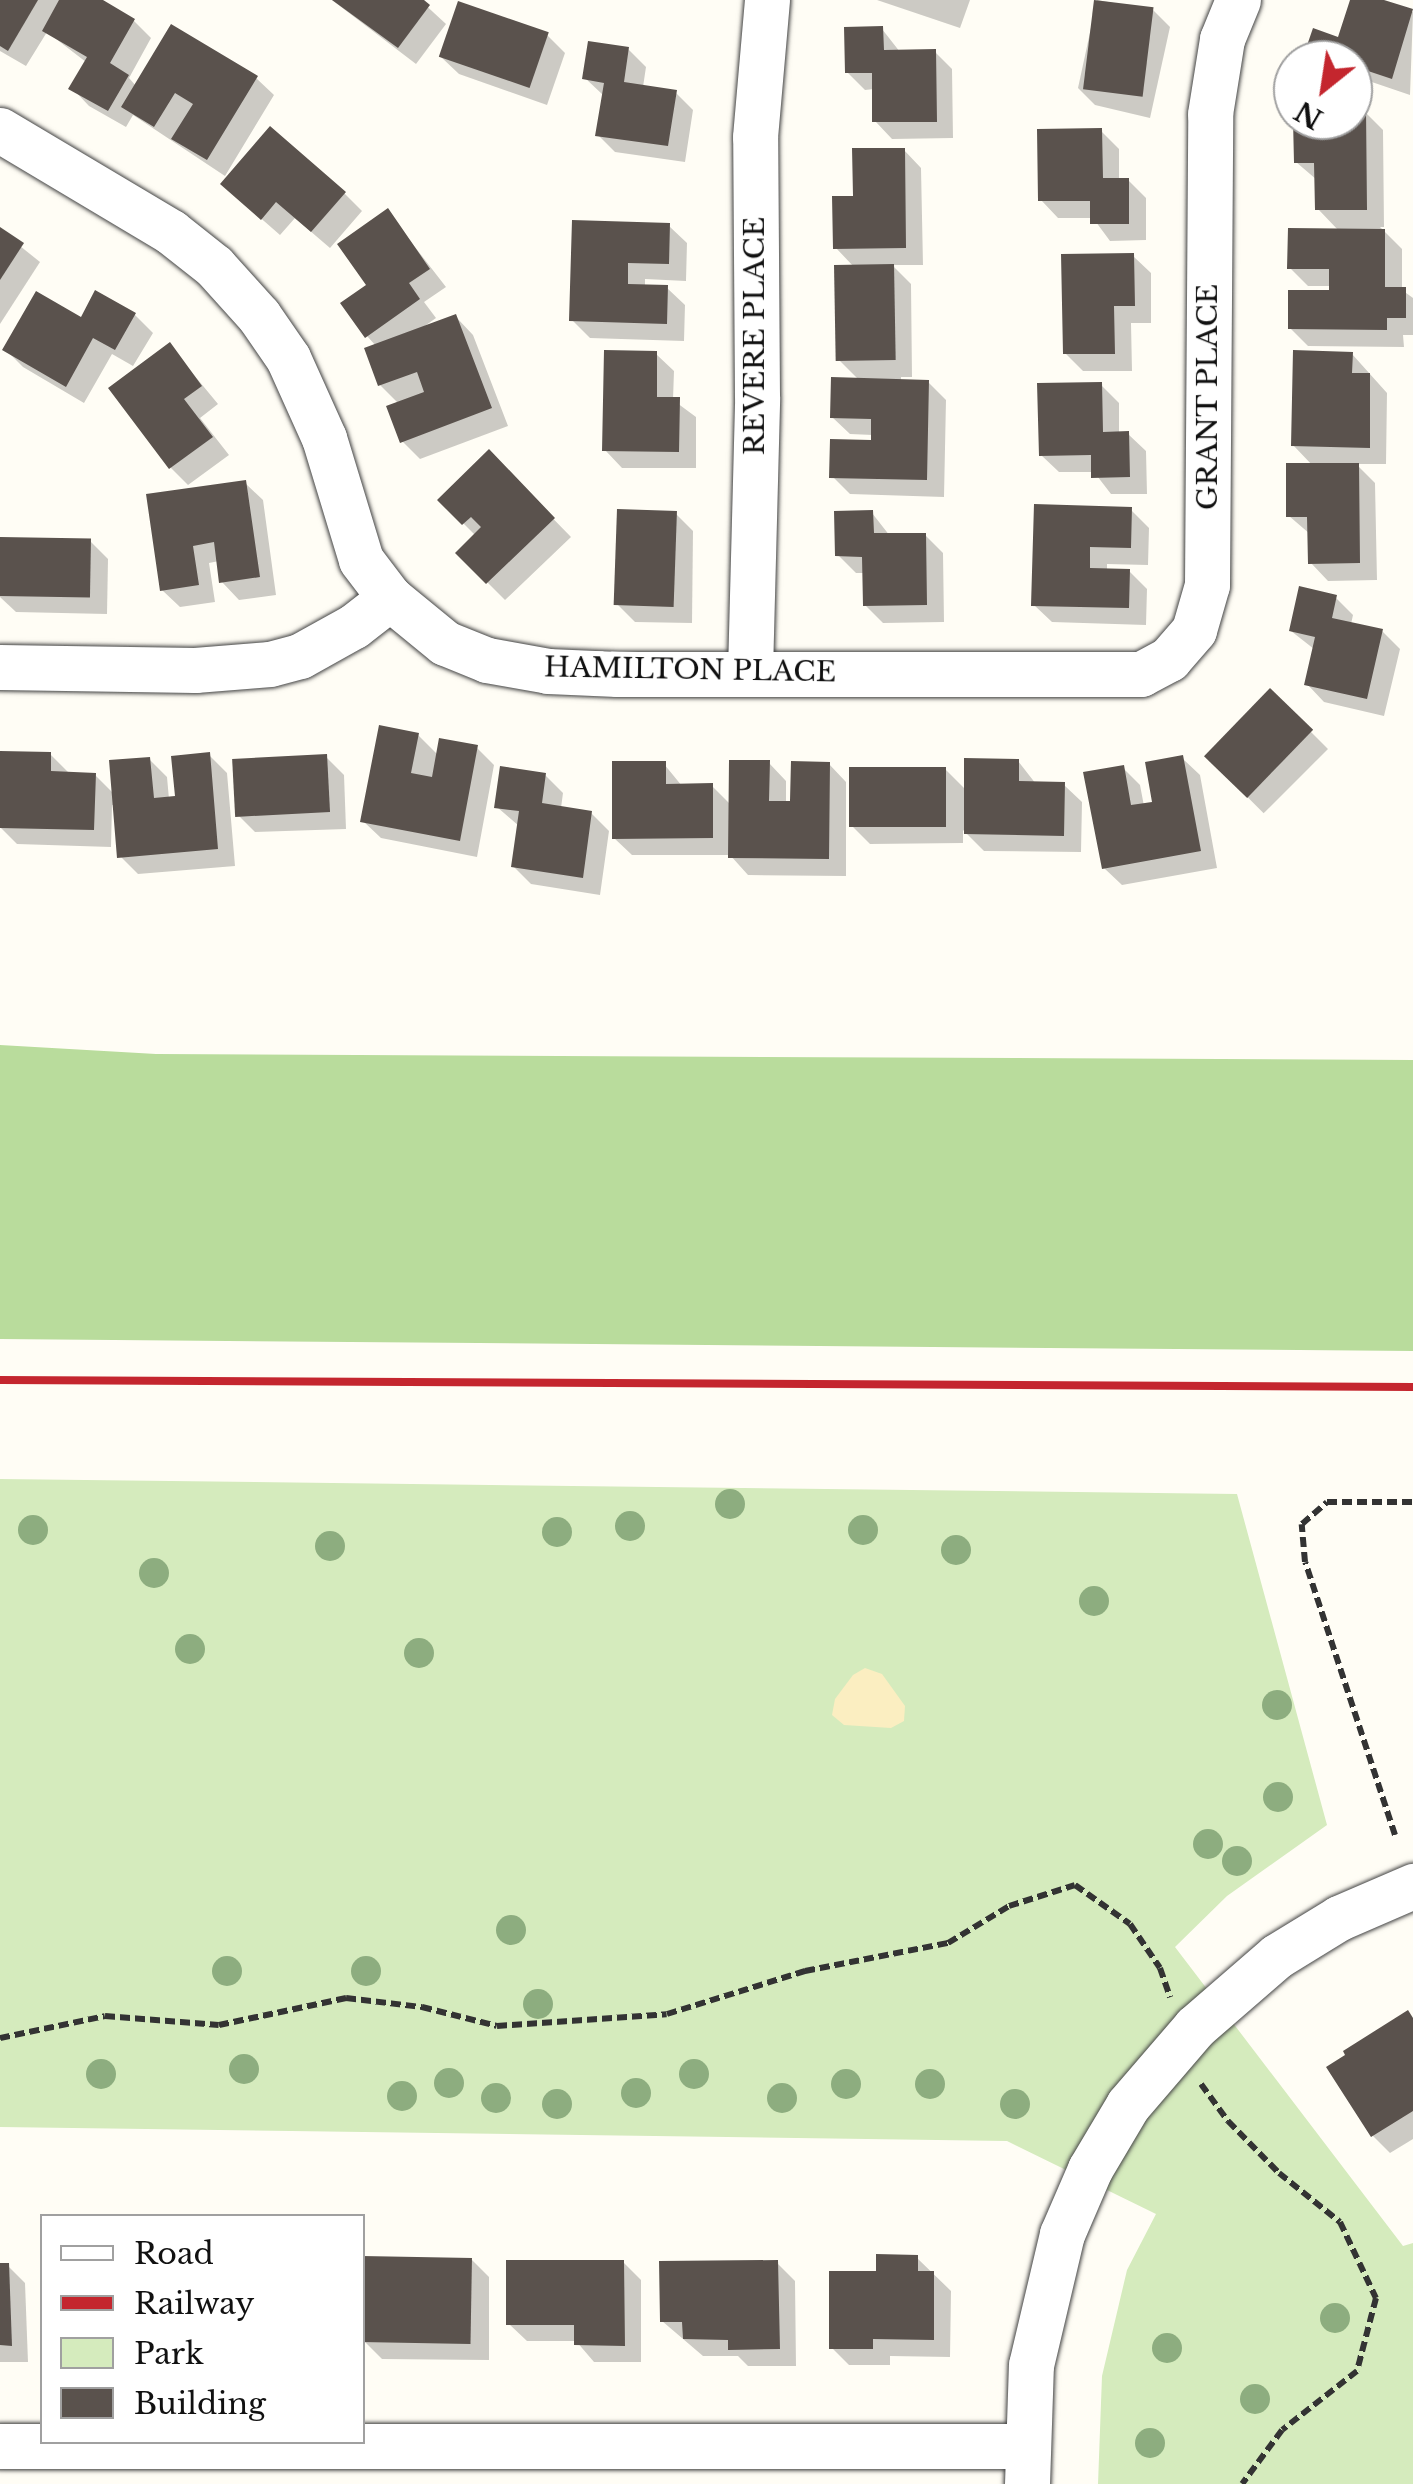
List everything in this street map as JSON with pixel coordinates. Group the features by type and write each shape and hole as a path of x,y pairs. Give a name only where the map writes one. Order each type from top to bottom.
{"street":[{"name":"REVERE PLACE","path":"750,672 756,396 755,136 767,0"},
{"name":"GRANT PLACE","path":"1046,676 1141,674 1169,659 1194,630 1202,612 1207,585 1210,114 1222,39 1238,0"},
{"name":"HAMILTON PLACE","path":"0,130 172,232 214,266 259,316 288,358 324,438 362,560 390,598 445,643 487,660 548,671 1046,676"},
{"path":"0,666 194,670 270,664 313,648 390,598"},
{"path":"0,2446 495,2465 1027,2465 1032,2364 1062,2234 1090,2169 1128,2105 1184,2040 1277,1956 1338,1918 1413,1886"}],"path":[{"path":"1395,1836 1305,1562 1302,1524 1327,1502 1413,1502"},
{"path":"0,2038 106,2016 219,2025 346,1998 422,2007 497,2026 667,2014 805,1971 948,1943 1009,1906 1075,1885 1130,1924 1160,1968 1194,2074 1228,2121 1279,2173 1340,2222 1376,2298 1356,2371 1282,2430 1242,2484"}],"green space":[{"path":"0,1045 156,1054 1413,1060 1413,1351 0,1339"},
{"path":"0,1479 1237,1494 1327,1825 1227,1896 1175,1947 1403,2246 1413,2243 1413,2484 1098,2484 1102,2376 1127,2270 1156,2214 1007,2141 0,2127"}],"sand":[{"path":"865,1668 882,1674 905,1706 904,1721 891,1728 844,1725 832,1715 835,1699 853,1675"}],"building":[{"path":"0,0 38,0 8,51 0,46"},
{"path":"59,0 103,0 135,19 110,63 129,75 108,111 68,89 87,57 42,31"},
{"path":"332,0 424,0 430,5 398,48"},
{"path":"1094,0 1154,7 1143,97 1083,89"},
{"path":"1350,0 1384,0 1413,9 1392,79 1373,73 1373,40 1309,40 1313,28 1338,37"},
{"path":"458,1 549,32 530,88 439,57"},
{"path":"171,24 258,76 207,160 171,139 193,104 175,93 154,127 121,107"},
{"path":"883,26 884,50 936,49 937,122 872,122 872,73 845,73 844,27"},
{"path":"588,41 629,47 624,82 677,90 668,146 595,136 604,83 582,79"},
{"path":"270,126 346,192 311,232 276,202 261,220 220,184"},
{"path":"1102,128 1103,178 1129,178 1129,224 1090,224 1090,201 1038,201 1037,129"},
{"path":"1293,140 1366,140 1367,210 1315,210 1314,163 1294,163"},
{"path":"852,148 905,148 906,248 833,249 832,196 853,196"},
{"path":"388,208 430,269 409,283 420,299 365,338 340,303 366,285 337,244"},
{"path":"572,220 670,223 669,264 628,263 628,284 668,285 667,324 569,321"},
{"path":"0,227 24,243 0,280"},
{"path":"1288,228 1385,229 1385,287 1406,287 1406,318 1387,318 1387,330 1288,329 1288,290 1329,290 1329,269 1287,269"},
{"path":"1134,253 1135,306 1114,306 1115,354 1063,354 1061,254"},
{"path":"894,264 896,360 836,361 834,265"},
{"path":"95,290 136,313 115,350 93,338 66,387 2,350 36,291 81,317"},
{"path":"456,314 492,408 400,443 386,406 424,392 417,372 378,386 364,348"},
{"path":"170,342 202,386 184,399 213,437 169,469 108,388"},
{"path":"604,350 657,351 657,397 680,397 679,452 602,451"},
{"path":"1293,350 1353,352 1352,373 1370,373 1370,448 1291,446"},
{"path":"831,377 929,380 927,480 829,478 830,439 871,440 871,419 830,418"},
{"path":"1102,382 1103,432 1129,431 1130,477 1091,478 1091,455 1039,456 1037,383"},
{"path":"489,449 555,518 486,584 455,553 481,527 471,517 462,525 437,500"},
{"path":"1286,463 1359,463 1360,563 1308,564 1307,517 1286,517"},
{"path":"246,480 260,577 219,583 214,542 193,546 199,585 160,591 146,494"},
{"path":"1034,504 1132,507 1131,548 1090,547 1090,568 1130,569 1129,608 1031,606"},
{"path":"617,509 677,511 674,607 614,605"},
{"path":"873,510 874,533 926,533 927,605 863,606 862,557 835,556 834,511"},
{"path":"0,537 91,539 90,598 0,596"},
{"path":"1299,586 1337,595 1332,618 1383,629 1367,699 1304,685 1315,637 1289,631"},
{"path":"1270,688 1313,730 1247,798 1204,756"},
{"path":"379,725 419,733 411,773 432,777 439,738 478,745 460,841 360,822"},
{"path":"0,751 51,752 51,771 96,773 94,830 0,828"},
{"path":"210,752 218,849 117,858 109,760 150,757 154,798 175,796 171,756"},
{"path":"327,754 330,812 235,817 232,759"},
{"path":"1183,755 1201,851 1102,869 1083,772 1124,765 1131,805 1152,802 1145,762"},
{"path":"964,758 1019,759 1019,781 1065,782 1064,836 964,834"},
{"path":"729,760 770,760 769,801 790,801 791,761 830,762 829,859 728,858"},
{"path":"612,761 666,761 666,784 713,783 713,838 612,839"},
{"path":"500,766 546,773 542,803 592,811 583,878 511,867 519,811 494,808"},
{"path":"849,767 946,767 946,827 849,827"},
{"path":"1408,2010 1413,2018 1413,2111 1371,2137 1326,2067 1345,2055 1343,2051"},
{"path":"876,2254 918,2255 918,2271 934,2271 934,2340 873,2339 873,2349 829,2349 829,2271 876,2271"},
{"path":"365,2256 472,2258 470,2344 365,2342"},
{"path":"506,2260 624,2260 625,2346 574,2345 574,2325 506,2325"},
{"path":"778,2260 780,2349 728,2350 728,2340 683,2339 682,2322 660,2322 659,2261"},
{"path":"0,2263 9,2263 12,2346 0,2345"}],"railway":[{"path":"0,1380 1413,1387"}]}
